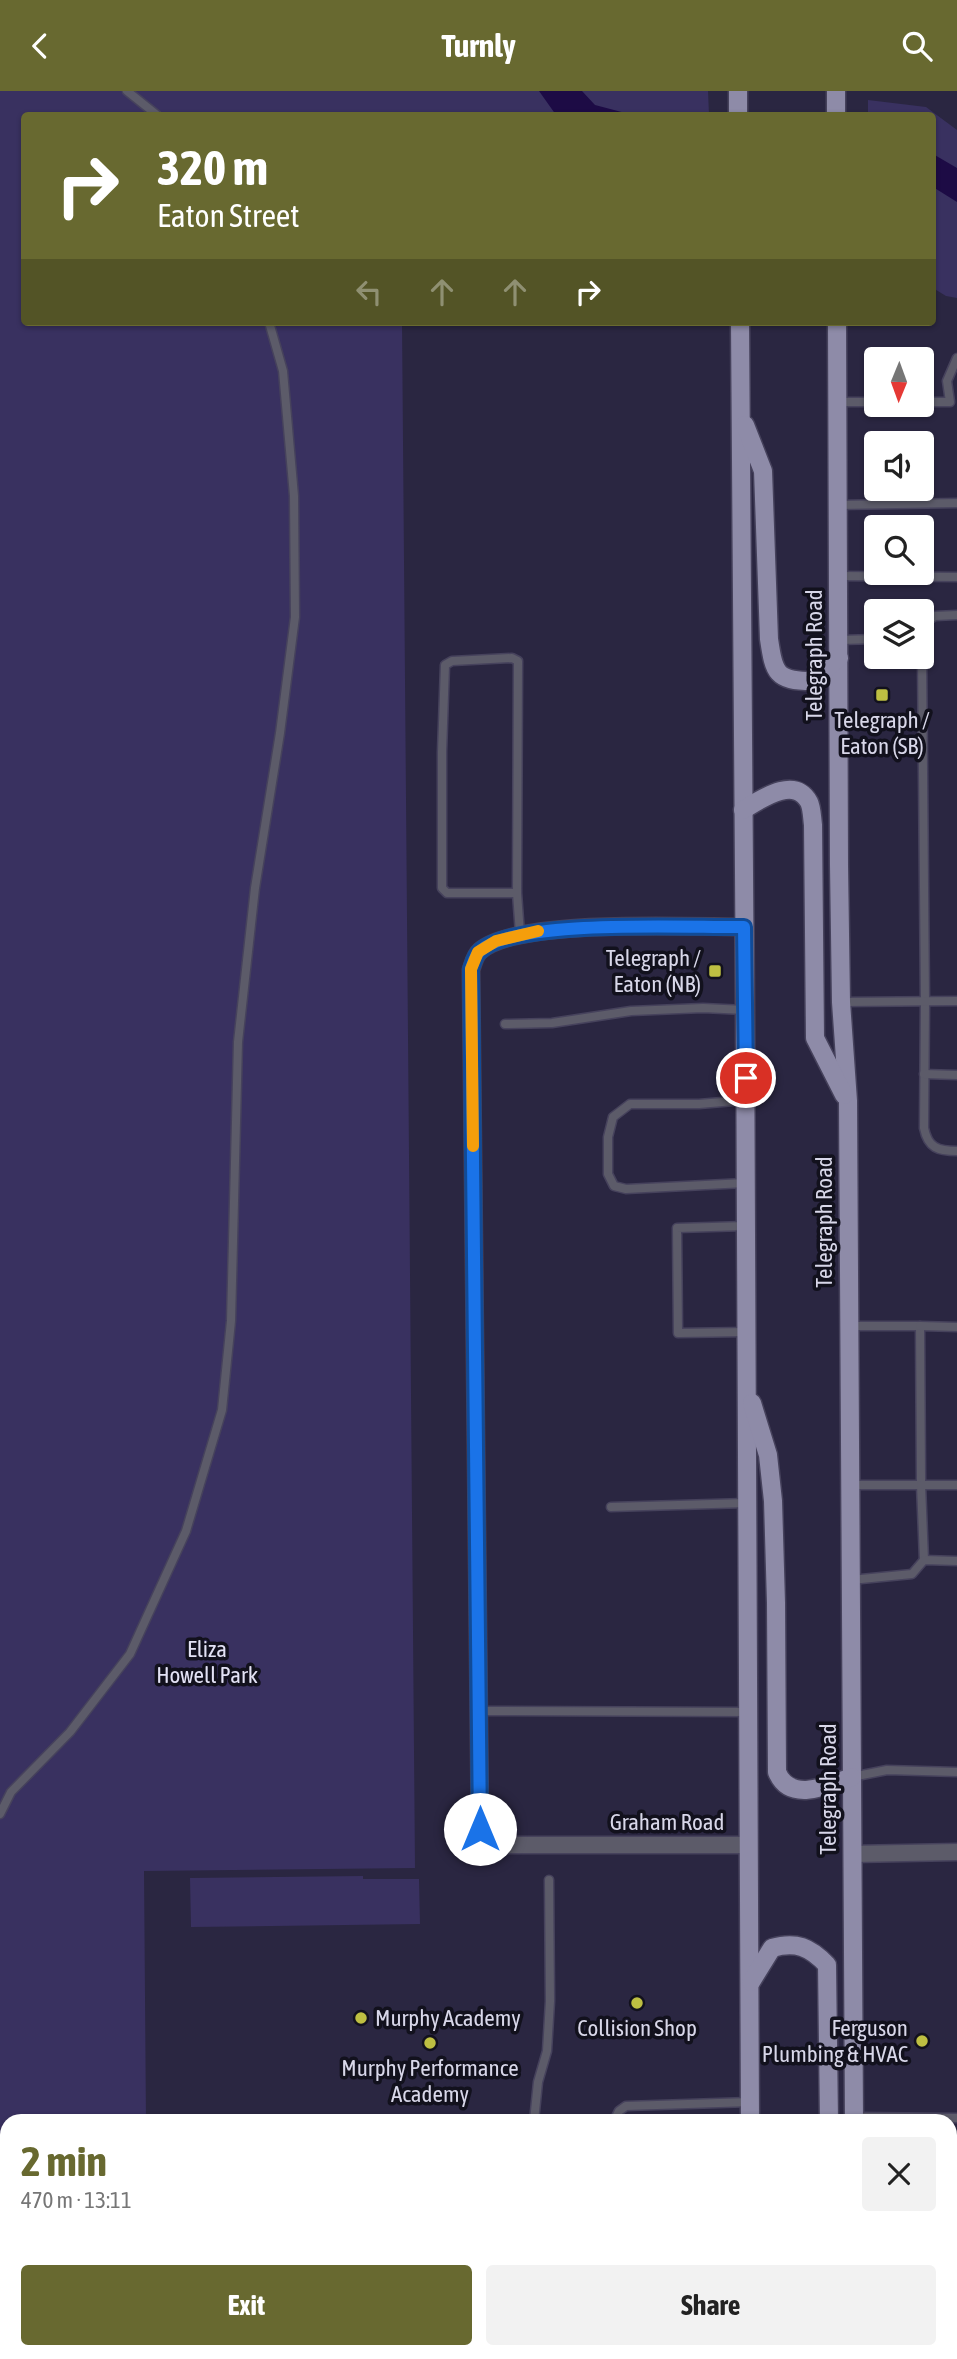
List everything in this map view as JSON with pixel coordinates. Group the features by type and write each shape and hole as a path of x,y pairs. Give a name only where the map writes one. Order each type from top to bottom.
{"main road":[{"path":"738,91 738,112"},
{"path":"836,91 836,112"},
{"path":"740,326 746,1010 750,2114"},
{"name":"Telegraph Road","path":"837,326 841,1002 848,1101 854,2114"},
{"path":"741,412 763,471 769,639 773,666 780,676 790,681 812,681 839,649"},
{"path":"743,810 770,793 787,790 801,793 810,803 813,825 815,1038 848,1101"},
{"path":"746,1387 768,1455 773,1501 777,1772 780,1781 787,1786 804,1791 852,1777"},
{"path":"750,1983 772,1948 783,1944 800,1944 816,1953 827,1965 829,2114"}],"street":[{"path":"480,1711 471,969 478,952 486,946 520,934 575,928 744,927"},
{"name":"Graham Road","path":"480,1711 480,1829 489,1840 499,1845 748,1845"},
{"path":"853,1854 957,1851"}],"lane":[{"path":"127,91 153,112"},
{"path":"0,1815 11,1792 70,1732 130,1654 186,1531 222,1410 231,1321 238,1042 255,888 295,617 295,496 282,371 270,326"},
{"path":"934,403 954,405 947,381 957,358"},
{"path":"837,402 864,402"},
{"path":"838,505 957,503"},
{"path":"838,576 957,577"},
{"path":"934,616 957,615"},
{"path":"839,649 864,642"},
{"path":"517,893 447,893 442,888 445,665 452,661 512,658 518,661 517,893 520,934"},
{"path":"922,669 926,1137 930,1145 939,1150 957,1151"},
{"path":"841,1002 957,1002"},
{"path":"505,1024 552,1023 631,1011 703,1008 746,1010"},
{"path":"924,1074 957,1075"},
{"path":"746,1100 699,1104 630,1104 613,1117 608,1137 608,1174 614,1186 626,1189 746,1182"},
{"path":"746,1226 677,1228 677,1241 678,1333 746,1332"},
{"path":"849,1326 957,1327"},
{"path":"851,1580 912,1574 924,1560 919,1326"},
{"path":"850,1485 957,1485"},
{"path":"611,1507 746,1503"},
{"path":"924,1560 957,1561"},
{"path":"480,1711 748,1713"},
{"path":"852,1777 887,1770 957,1772"},
{"path":"0,1795 11,1792"},
{"path":"535,2114 538,2082 547,2051 550,2001 549,1880"},
{"path":"618,2114 626,2106 750,2102"}],"green space":[{"name":"Eliza Howell Park","path":"0,91 708,91 709,112 21,112 21,326 402,326 415,1868 144,1871 146,2114 0,2114"},
{"path":"868,100 926,107 933,112 868,112"},
{"path":"936,114 957,130 957,298 946,296 936,290"},
{"path":"363,1876 363,1879 419,1879 420,1924 191,1927 190,1878"}],"shaded area":[{"path":"539,91 582,91 595,105 622,112 554,112"},
{"path":"936,156 957,168 957,202 936,189"}],"slow traffic":[{"path":"473,1146 471,969 478,952 496,941 538,931"}],"place":[{"name":"Telegraph / Eaton (SB)","path":"882,695"},
{"name":"Telegraph / Eaton (NB)","path":"715,971"},
{"name":"Collision Shop","path":"637,2003"},
{"name":"Murphy Academy","path":"361,2018"},
{"name":"Ferguson Plumbing & HVAC","path":"922,2041"},
{"name":"Murphy Performance Academy","path":"430,2043"}],"route":[{"path":"480,1829 471,969 478,952 496,941 530,932 575,928 744,927 746,1078"}]}
